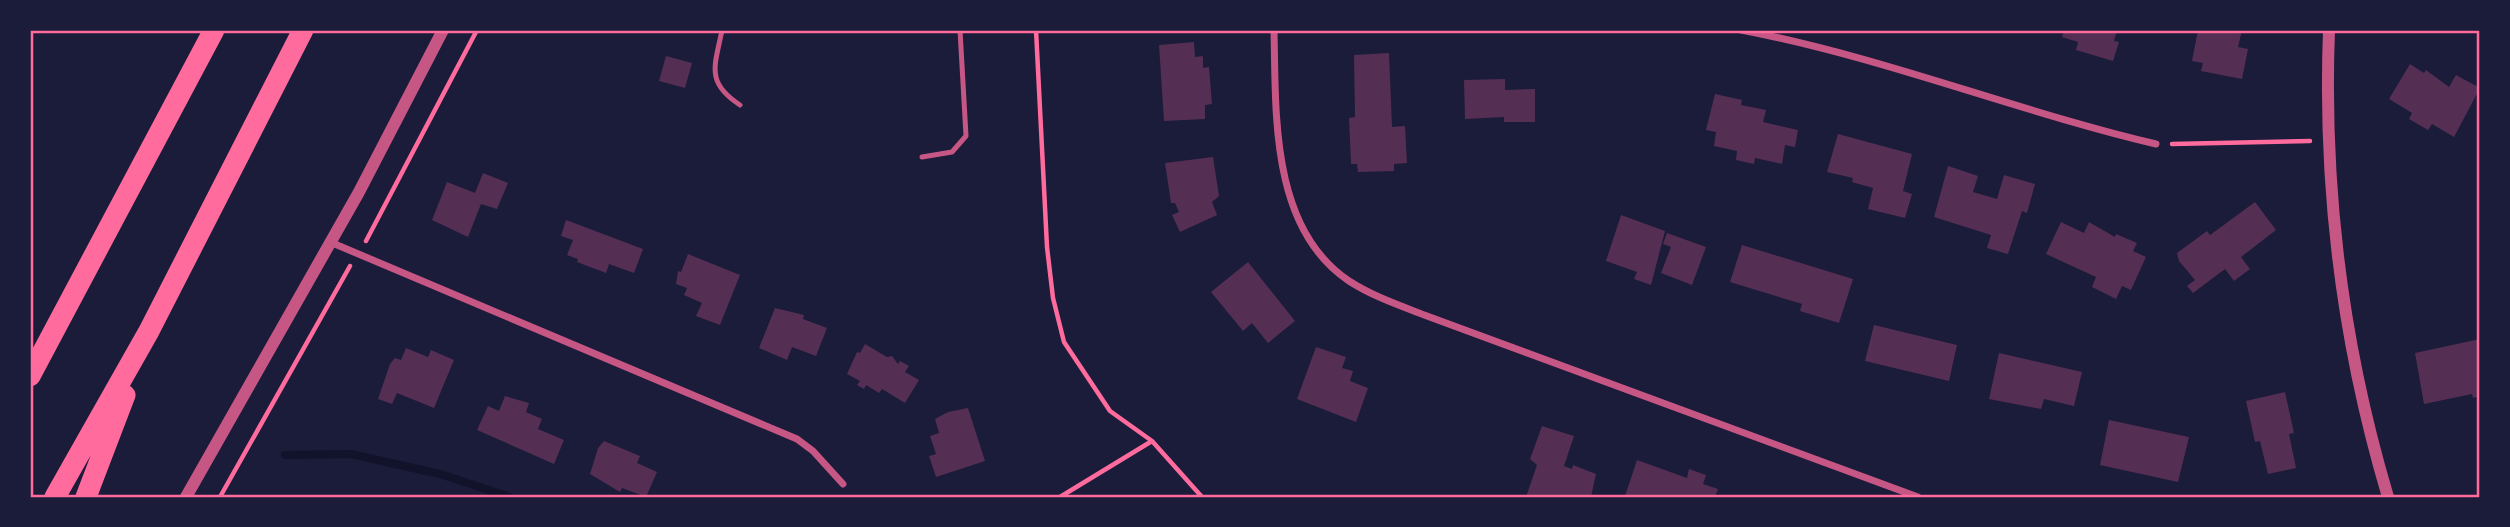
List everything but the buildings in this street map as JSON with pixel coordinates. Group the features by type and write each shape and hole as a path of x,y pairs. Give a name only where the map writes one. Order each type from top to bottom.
{"highway":[{"path":"30,376 214,30"},
{"path":"55,497 149,331 303,30"},
{"path":"86,497 149,331"}],"street":[{"path":"186,497 330,242 443,30"},
{"path":"1274,30 1280,147 1287,188 1299,219 1316,247 1349,281 1427,316 1918,497"},
{"path":"1741,30 1862,57 2055,118 2156,144"},
{"path":"2329,30 2331,141 2338,261 2353,355 2388,497"},
{"path":"330,242 797,439 813,450 843,484"}],"lane":[{"path":"722,30 714,74 722,93 740,105"},
{"path":"922,157 953,152 966,136 960,30"}],"path":[{"path":"379,222 477,30"},
{"path":"1036,30 1047,247 1060,331 1078,367 1110,411 1152,442 1202,497"},
{"path":"2156,144 2331,141"},
{"path":"220,497 342,279"},
{"path":"1060,497 1152,442"}],"waterway":[{"path":"285,455 351,454 440,474 510,497"}]}
